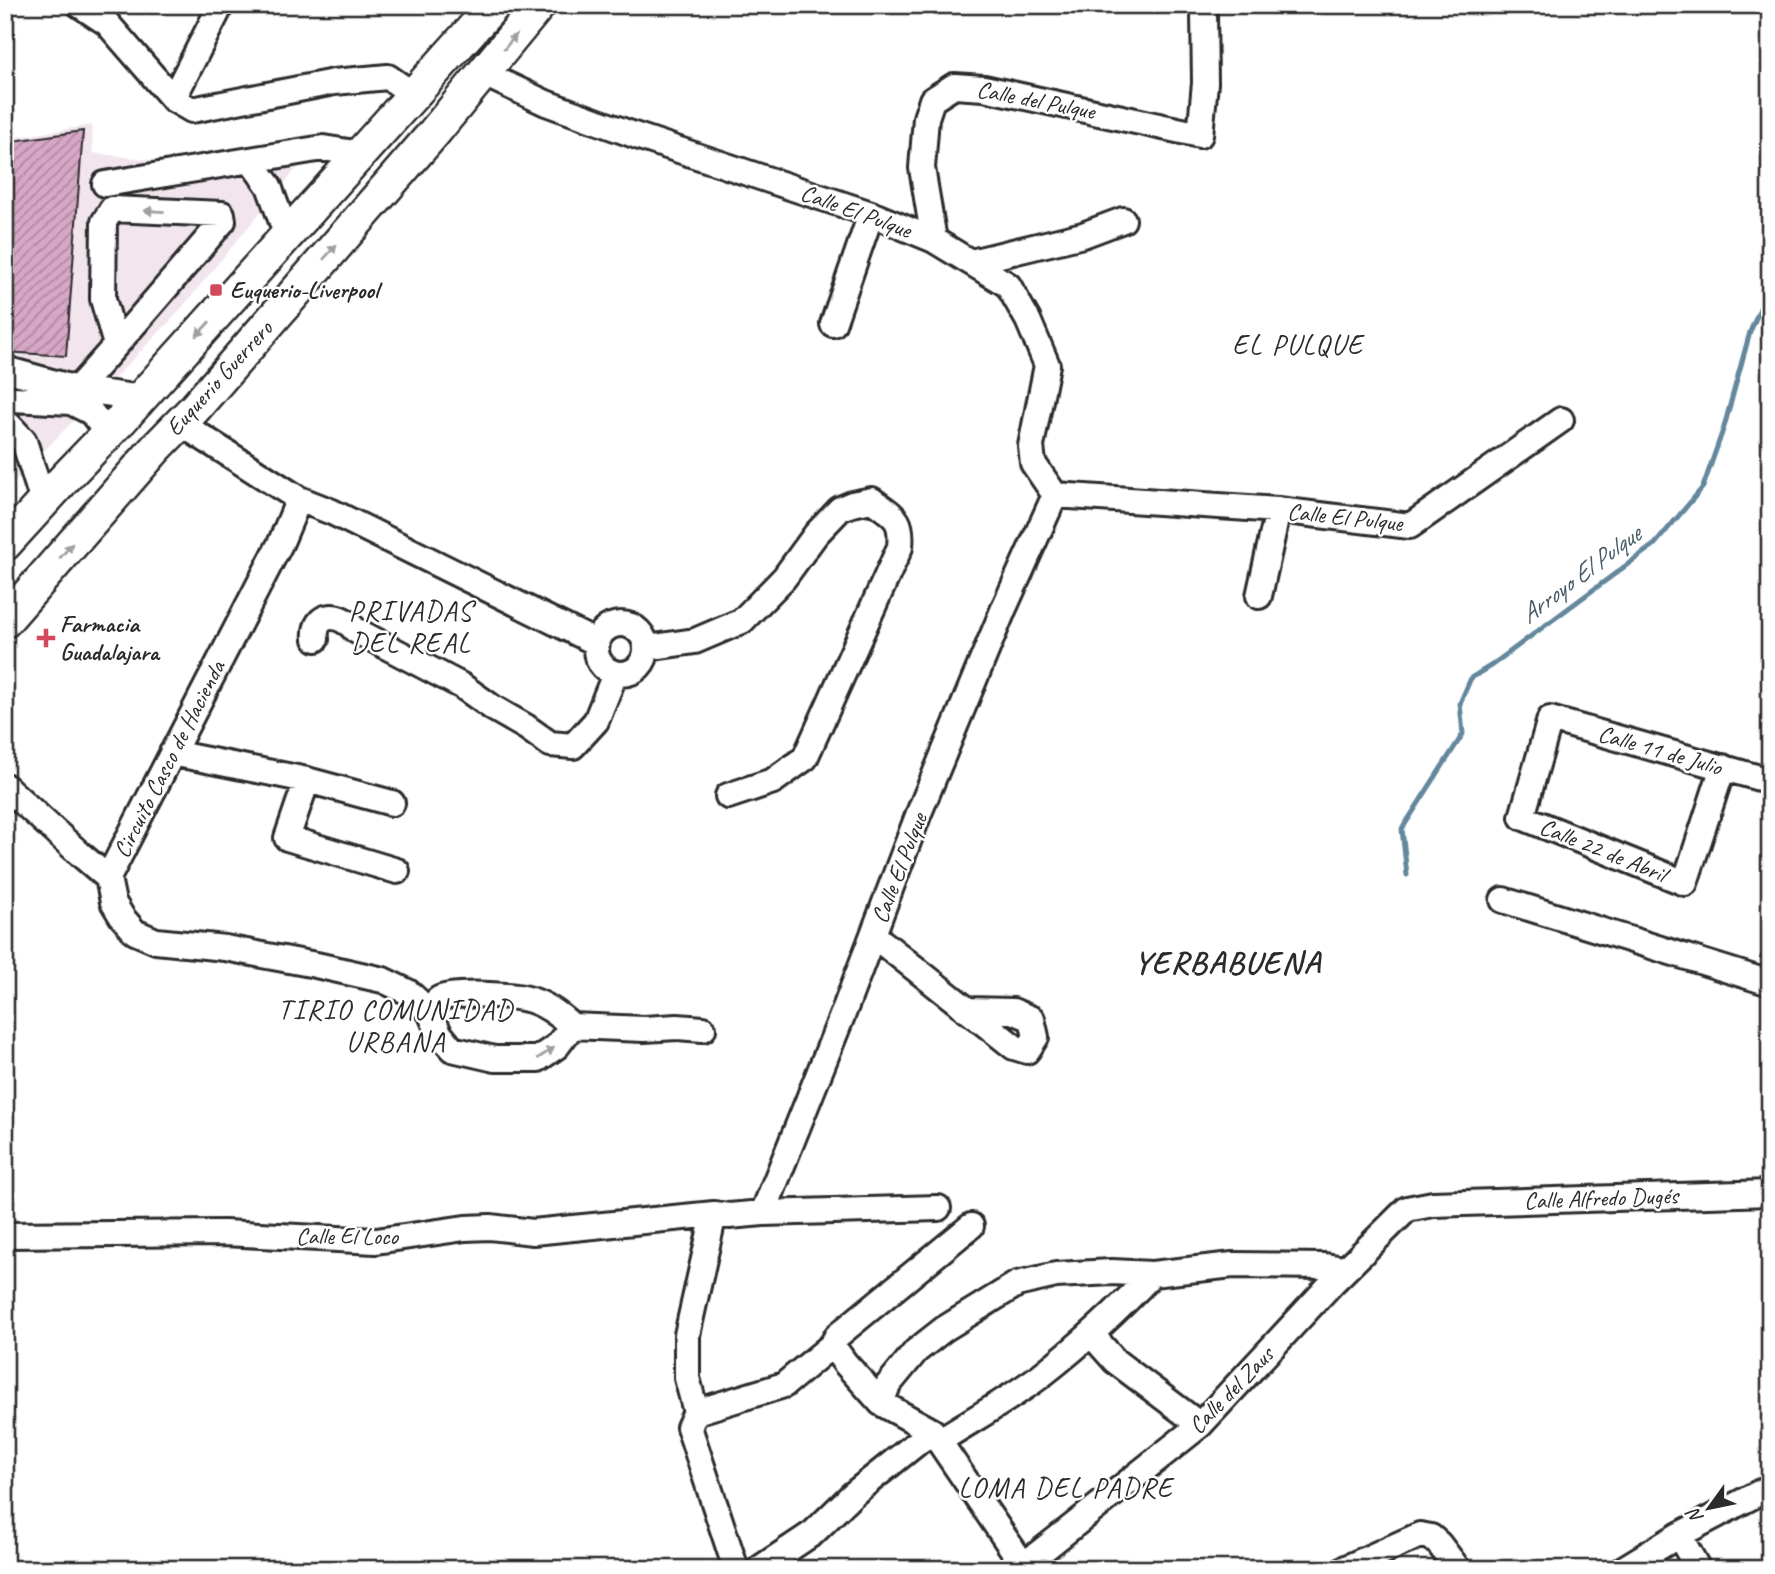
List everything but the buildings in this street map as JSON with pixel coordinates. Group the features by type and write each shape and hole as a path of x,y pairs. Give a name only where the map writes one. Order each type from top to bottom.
{"main road":[{"name":"Euquerio Guerrero","path":"5,544 145,394 495,5"},
{"name":"Euquerio Guerrero","path":"5,621 195,408 484,74 539,5"},
{"path":"126,483 147,436 154,408 145,394"},
{"path":"5,606 33,590"}],"street":[{"path":"80,5 107,23 173,99 192,110 334,82 388,77 414,95"},
{"path":"173,99 221,5"},
{"name":"Calle del Pulque","path":"934,240 922,168 926,118 932,100 954,86 984,88 1200,135 1205,83 1202,5"},
{"name":"Calle El Pulque","path":"484,74 546,103 871,214 934,240 1008,285 1028,320 1046,365 1031,446 1033,463 1055,495"},
{"path":"105,184 323,148 361,154"},
{"path":"250,160 269,186 288,236"},
{"path":"77,389 143,315 223,220 222,214 111,209 104,222 103,299 116,345"},
{"path":"833,324 871,214"},
{"path":"971,262 1083,235 1122,220"},
{"path":"107,310 143,315"},
{"path":"5,369 77,389 145,394"},
{"path":"13,399 71,402 91,412 108,434"},
{"name":"Calle El Pulque","path":"1055,495 1278,510 1410,526 1561,420"},
{"path":"180,423 299,499 332,512 597,643"},
{"path":"9,425 24,441 43,502"},
{"name":"Calle El Pulque","path":"763,1213 919,813 1004,608 1055,495"},
{"name":"Circuito Casco de Hacienda","path":"299,499 281,542 108,878 113,902 135,932 156,941 225,948 383,980 408,992 429,1012 439,1033 452,1049 495,1059 538,1059 557,1046 572,1026"},
{"path":"646,648 695,641 742,621 784,578 816,534 840,509 872,500 897,519 902,532 900,547 805,758 773,781 728,796"},
{"path":"1259,596 1278,510"},
{"path":"316,639 315,630 321,621 332,617 341,618 355,631 462,685 550,744 573,746 596,721 615,674"},
{"path":"616,624 631,625 642,635 646,648 645,659 637,669 627,674 615,674 604,667 597,656 597,643 604,631 616,624"},
{"name":"Calle 11 de Julio","path":"1522,817 1550,719 1770,780"},
{"path":"172,753 307,780 392,803"},
{"name":"Calle 22 de Abril","path":"1522,817 1685,883 1723,767"},
{"path":"307,780 287,838 397,871"},
{"path":"5,786 108,878"},
{"path":"1503,900 1770,982"},
{"path":"873,935 966,1010"},
{"path":"429,1012 438,999 453,994 485,995 530,999 558,1013 572,1026 703,1029"},
{"name":"Calle Alfredo Dugés","path":"1433,1204 1770,1193"},
{"name":"Calle del Zaus","path":"1023,1568 1200,1425 1345,1269 1406,1209 1433,1204"},
{"path":"736,1569 689,1427 696,1412 687,1378 687,1335 721,1215 938,1208"},
{"name":"Calle El Loco","path":"5,1236 224,1233 376,1241 465,1228 490,1227 533,1232 721,1215"},
{"path":"696,1412 785,1385 832,1345 837,1336 971,1226"},
{"path":"881,1403 888,1385 916,1351 944,1329 1017,1284 1056,1275 1112,1272 1152,1274 1233,1265 1325,1266 1345,1269"},
{"path":"759,1569 813,1533 852,1495 935,1436 1037,1378 1092,1335 1152,1274"},
{"path":"1092,1335 1115,1362 1200,1425"},
{"path":"832,1345 881,1403 935,1436 1023,1568"},
{"path":"1623,1569 1679,1535 1769,1488"},
{"path":"1344,1569 1420,1535 1431,1537 1439,1544 1458,1569"},
{"path":"1679,1535 1698,1569"}],"shaded area":[{"path":"92,125 93,153 178,163 319,141 175,316 5,491 5,139"}],"waterway":[{"name":"Arroyo El Pulque","path":"1407,875 1402,829 1463,734 1460,703 1471,678 1655,544 1703,487 1724,427 1750,332 1770,285"}],"place":[{"name":"Euquerio-Liverpool","path":"216,290"},
{"name":"Farmacia Guadalajara","path":"46,638"}],"district":[{"name":"EL PULQUE","path":"1298,344"},
{"name":"PRIVADAS DEL REAL","path":"411,626"},
{"name":"YERBABUENA","path":"1228,962"},
{"name":"TIRIO COMUNIDAD URBANA","path":"396,1025"},
{"name":"LOMA DEL PADRE","path":"1066,1487"}]}
